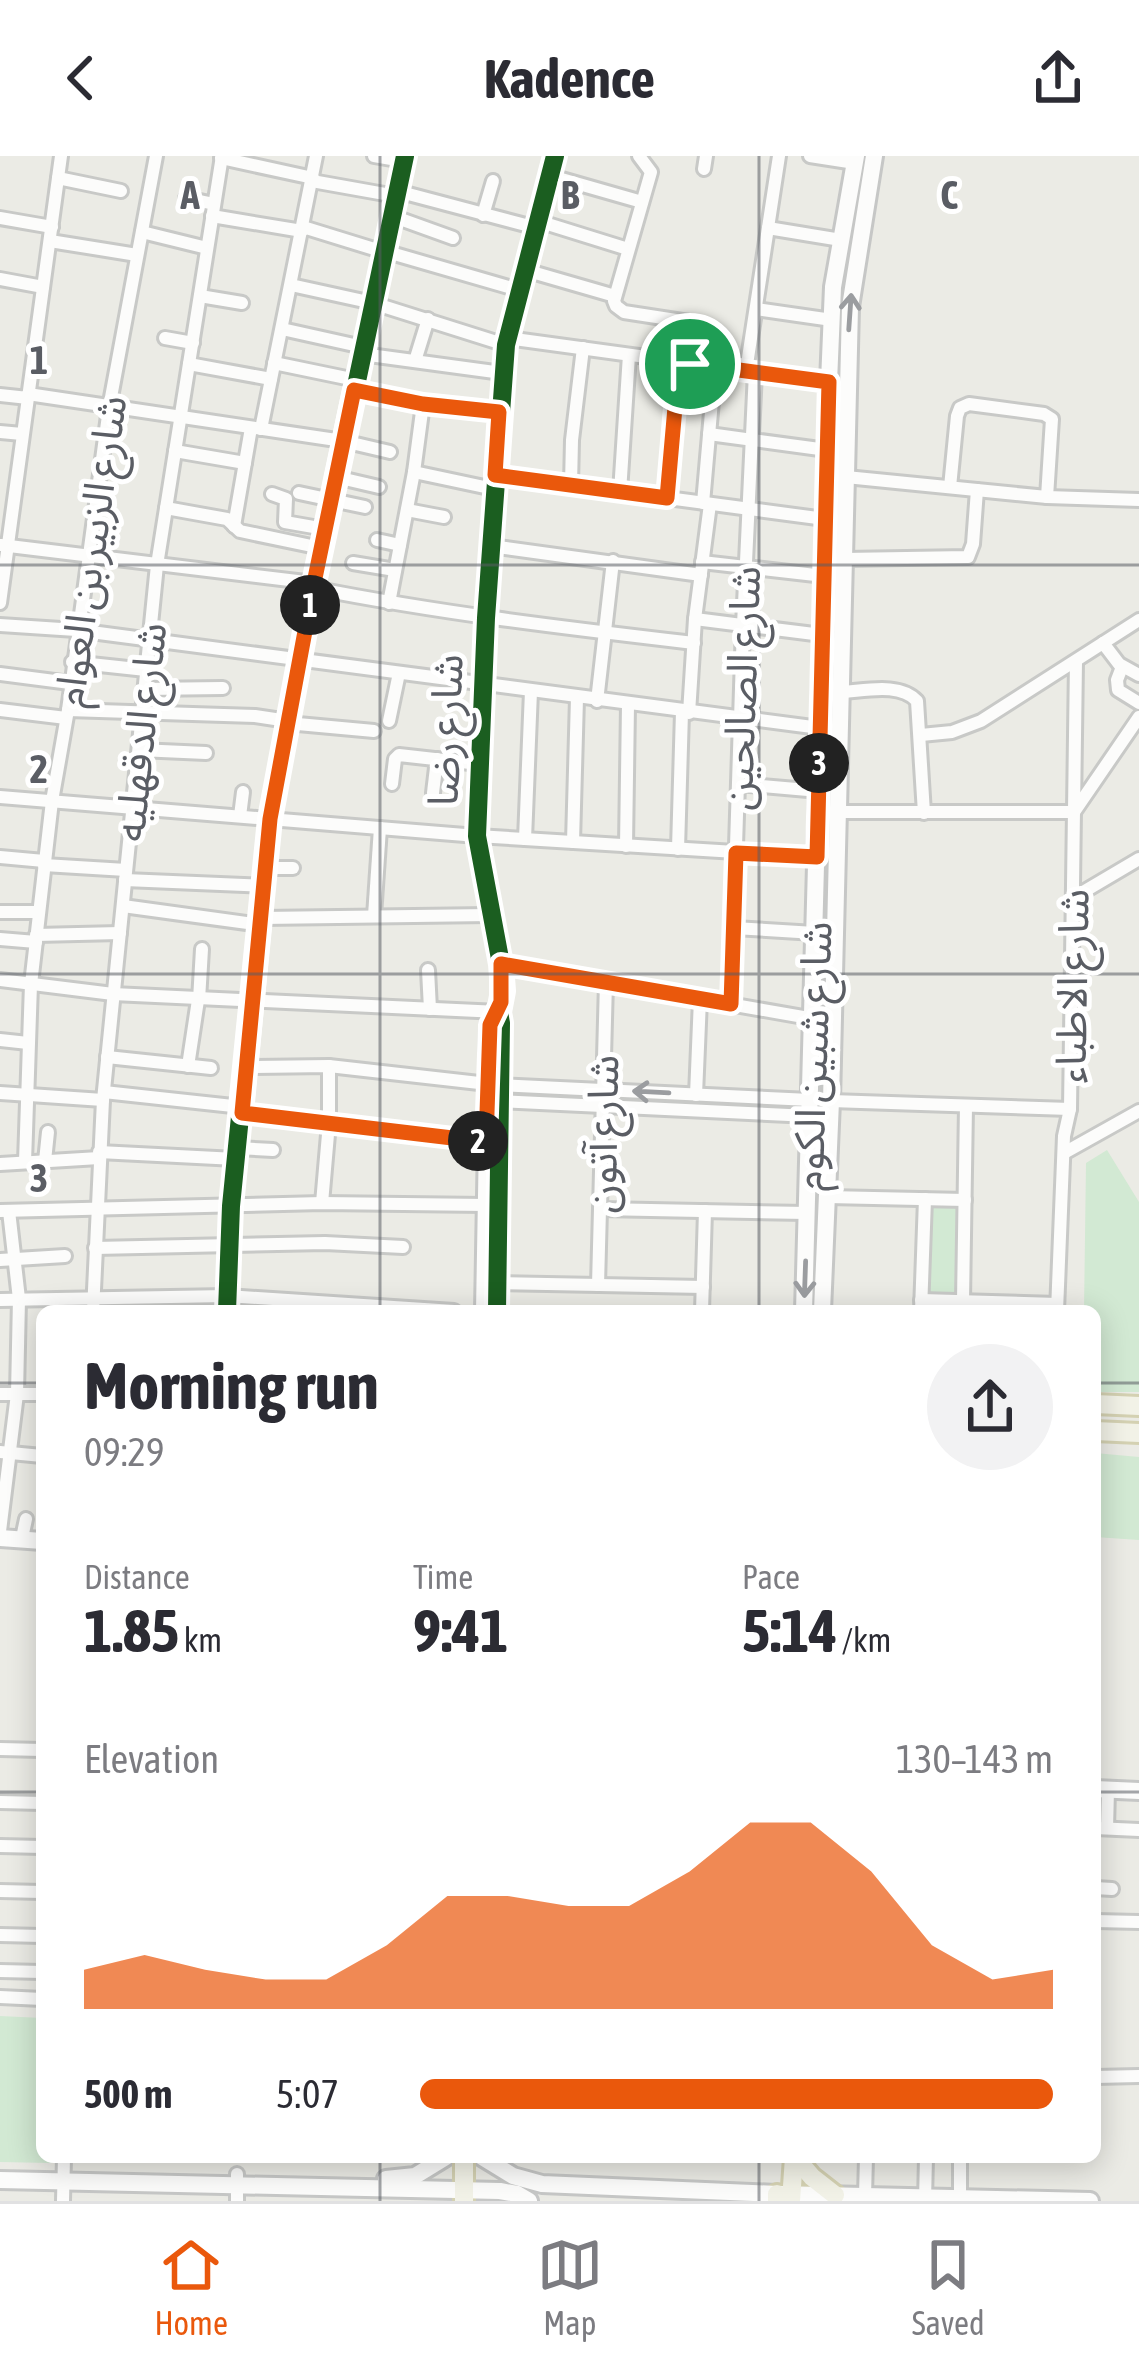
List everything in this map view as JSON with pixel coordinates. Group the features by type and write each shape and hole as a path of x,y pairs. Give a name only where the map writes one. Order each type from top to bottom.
{"main road":[{"path":"1101,1405 1138,1409"},
{"path":"1103,1431 1138,1409"},
{"path":"1103,1431 1139,1433"},
{"path":"464,2163 464,2196"},
{"path":"796,2163 800,2198"},
{"path":"800,2163 812,2177 800,2198"}],"street":[{"path":"0,603 4,545 61,156"},
{"name":"شارع الزبير بن العوام","path":"25,1162 31,984 52,801 109,407 156,156"},
{"path":"233,526 245,463 271,379 316,156"},
{"path":"227,1304 231,1206 270,819 313,585 404,159 374,156"},
{"name":"شارع رضا","path":"497,1305 496,1090 490,1022 499,1012 501,964 477,836 486,617 506,341 555,156"},
{"path":"639,156 650,170 614,296 616,306 624,312 685,320 695,332 685,363 667,498"},
{"name":"شارع الصالحين","path":"731,1004 751,372 779,156"},
{"path":"810,156 856,159"},
{"name":"شارع شبين الكوم","path":"822,1305 850,307 874,156"},
{"path":"222,157 628,249"},
{"name":"شارع الدقهليه","path":"93,1304 107,1057 157,565 222,157"},
{"name":"شارع شبين الكوم","path":"804,1305 829,382 841,240 856,159"},
{"path":"551,176 642,202"},
{"path":"58,178 121,191"},
{"path":"483,215 493,181"},
{"path":"186,198 213,210 302,229 519,290"},
{"path":"392,216 454,238"},
{"path":"0,218 137,255"},
{"path":"768,228 841,240"},
{"path":"142,232 207,248"},
{"path":"525,270 614,296"},
{"path":"0,279 43,286"},
{"path":"290,286 373,303 506,341 829,382"},
{"path":"200,296 242,303"},
{"path":"756,308 832,320"},
{"path":"415,361 428,320"},
{"path":"282,329 415,361 502,373"},
{"path":"165,338 193,344"},
{"path":"571,485 583,348"},
{"path":"620,492 629,355"},
{"path":"274,363 423,404 499,412"},
{"path":"190,364 271,379"},
{"path":"678,849 715,367"},
{"path":"0,395 256,428 390,452"},
{"path":"389,603 423,404"},
{"path":"950,488 957,416 969,404 1052,419 1047,497"},
{"path":"0,433 22,434"},
{"path":"709,434 826,450"},
{"path":"175,451 245,463"},
{"path":"414,472 571,485 825,519"},
{"path":"0,476 16,477"},
{"path":"336,477 380,488"},
{"path":"846,477 1047,497 1139,500"},
{"path":"844,559 968,557 977,490"},
{"path":"299,493 365,508"},
{"path":"272,494 286,499 285,522 325,529"},
{"path":"166,508 226,519 240,531 321,548"},
{"path":"407,510 444,517"},
{"path":"377,540 400,545"},
{"path":"4,545 313,585 389,603 694,643"},
{"path":"491,546 613,561 824,576"},
{"path":"598,700 613,561"},
{"path":"353,562 395,571"},
{"path":"695,619 822,634"},
{"path":"921,735 972,726 1139,620"},
{"path":"0,626 76,630 820,728"},
{"path":"1103,643 1122,667 1139,675"},
{"name":"شارع الاطباء","path":"1057,1305 1064,1136 1070,1109 1076,661"},
{"path":"72,662 146,670"},
{"path":"1122,667 1118,690 1139,704"},
{"path":"389,721 399,673"},
{"path":"0,674 70,683"},
{"path":"145,689 223,688"},
{"path":"840,692 899,690 917,701 924,813"},
{"path":"525,839 532,691"},
{"path":"573,842 578,698"},
{"path":"626,846 628,705"},
{"path":"0,710 255,716 374,731"},
{"path":"838,812 1074,812 1139,717"},
{"path":"139,749 206,753"},
{"path":"392,784 398,755 479,764"},
{"path":"434,793 437,759"},
{"path":"738,784 819,791"},
{"path":"240,816 243,792"},
{"path":"0,797 477,836 817,857"},
{"path":"374,916 380,828"},
{"path":"0,857 126,875 265,886"},
{"path":"1073,898 1139,859"},
{"path":"266,868 293,868"},
{"path":"123,906 262,921 490,915"},
{"path":"0,912 39,912"},
{"path":"734,928 815,933"},
{"path":"0,939 120,933"},
{"path":"188,1066 202,949"},
{"path":"501,964 832,1022"},
{"path":"428,970 430,1009"},
{"path":"0,980 198,1000 499,1012"},
{"name":"شارع آتون","path":"598,1285 606,982"},
{"path":"696,1094 700,999"},
{"path":"0,1040 28,1042"},
{"path":"107,1057 211,1068"},
{"path":"247,1067 329,1066 601,1106 810,1108"},
{"path":"322,1203 329,1066"},
{"path":"496,1090 696,1094 810,1108"},
{"name":"شارع رضا","path":"484,1305 486,1142 496,1090"},
{"path":"0,1094 104,1096 486,1142"},
{"path":"831,1101 1070,1109"},
{"path":"963,1301 967,1106"},
{"path":"1064,1153 1139,1111"},
{"path":"45,1161 48,1132"},
{"path":"0,1164 99,1155 272,1150"},
{"path":"828,1197 965,1200"},
{"path":"921,1305 925,1199"},
{"path":"9,1536 5,1452 16,1394 19,1299 7,1260 5,1211 322,1203 485,1205"},
{"path":"600,1209 807,1213"},
{"path":"702,1305 705,1211"},
{"path":"95,1248 403,1247"},
{"path":"7,1260 65,1256"},
{"path":"497,1283 704,1287"},
{"path":"0,1300 51,1305 259,1305"},
{"path":"929,1305 963,1301 1017,1305"},
{"path":"0,1394 36,1394"},
{"path":"5,1452 36,1455"},
{"path":"9,1536 26,1519"},
{"path":"0,1749 36,1750"},
{"path":"1139,1790 1101,1790 1101,1828 1139,1830"},
{"path":"0,1802 36,1803"},
{"path":"0,1846 36,1847"},
{"path":"1101,1888 1112,1888"},
{"path":"0,1891 36,1892"},
{"path":"1101,1921 1139,1922"},
{"path":"0,1935 36,1936"},
{"path":"0,1971 36,1972"},
{"path":"0,1997 36,1999"},
{"path":"1101,2077 1139,2076"},
{"path":"237,2187 402,2179 437,2163"},
{"path":"493,2163 523,2180 542,2184 692,2196 1090,2201"},
{"path":"866,2163 866,2196"},
{"path":"925,2199 926,2163"},
{"path":"959,2163 959,2198"},
{"path":"0,2168 403,2197 500,2191 526,2200"},
{"path":"0,2180 64,2169"},
{"path":"63,2201 64,2169"},
{"path":"554,2201 592,2186"}],"green space":[{"path":"1107,1150 1139,1202 1139,1392 1101,1392 1101,1305 1084,1305 1086,1163"},
{"path":"926,1201 964,1202 962,1299 923,1299"},
{"path":"1101,1454 1139,1457 1139,1540 1101,1537"},
{"path":"0,2016 36,2018 36,2163 0,2162"}],"cycle path":[{"path":"227,1305 231,1206 270,819 314,583 405,156"},
{"path":"497,1305 499,1012 503,991 477,836 486,618 506,345 555,156"}],"route":[{"path":"679,362 690,364 829,382 817,857 736,853 731,1004 501,964 501,1002 490,1025 486,1142 242,1113 270,819 354,390 499,412 495,475 667,498 679,362"}]}
